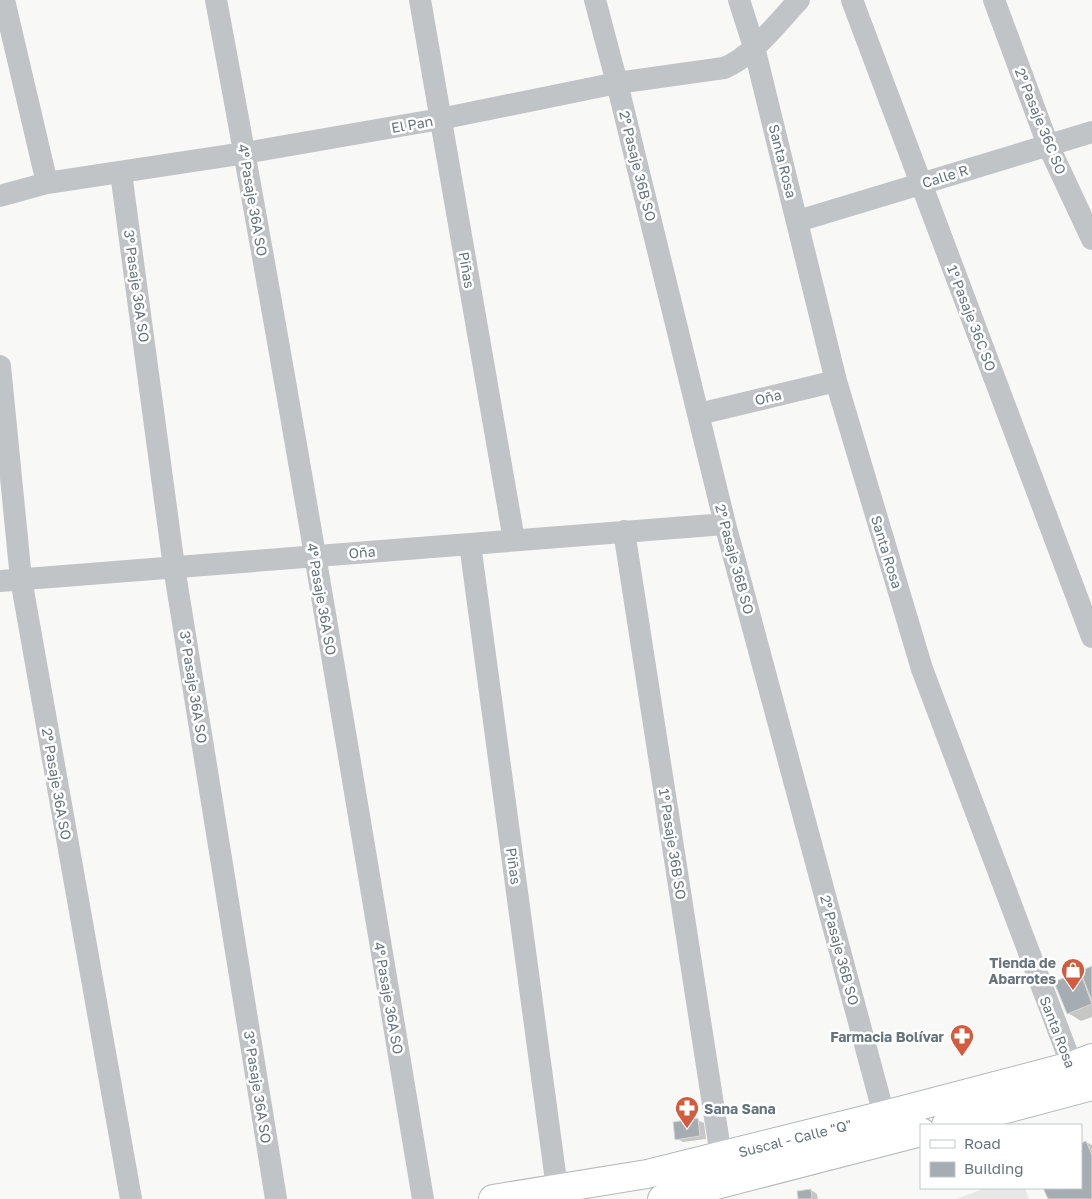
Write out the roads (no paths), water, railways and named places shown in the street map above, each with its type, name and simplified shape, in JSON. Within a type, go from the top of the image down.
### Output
[{"type":"main road","name":"Suscal - Calle \"Q\"","points":[[493,1199],[557,1188],[650,1187],[721,1156],[884,1115],[1081,1062]]},
{"type":"main road","points":[[950,1124],[1086,1088]]},
{"type":"main road","name":"Suscal - Calle \"Q\"","points":[[662,1199],[920,1132]]},
{"type":"street","points":[[4,0],[47,183]]},
{"type":"street","name":"4º Pasaje 36A SO","points":[[216,0],[245,154],[315,556],[423,1199]]},
{"type":"street","name":"Piñas","points":[[420,0],[514,540]]},
{"type":"street","name":"2º Pasaje 36B SO","points":[[596,0],[725,524],[884,1115]]},
{"type":"street","name":"Santa Rosa","points":[[739,0],[754,47],[836,381],[922,669],[1081,1062],[1086,1088]]},
{"type":"street","name":"El Pan","points":[[0,196],[47,183],[245,154],[440,120],[617,83],[724,68],[734,64],[754,47],[799,0]]},
{"type":"street","name":"1º Pasaje 36C SO","points":[[852,0],[1092,637]]},
{"type":"street","name":"2º Pasaje 36C SO","points":[[994,0],[1048,145],[1092,239]]},
{"type":"street","name":"Calle R","points":[[798,221],[1092,132]]},
{"type":"street","name":"3º Pasaje 36A SO","points":[[121,173],[174,567],[276,1199]]},
{"type":"street","name":"2º Pasaje 36A SO","points":[[0,366],[10,580],[131,1199]]},
{"type":"street","name":"Oña","points":[[699,414],[836,381]]},
{"type":"street","name":"Oña","points":[[10,580],[725,524]]},
{"type":"street","name":"1º Pasaje 36B SO","points":[[624,532],[721,1156]]},
{"type":"street","name":"Piñas","points":[[470,544],[557,1188]]},
{"type":"place","name":"Tienda de Abarrotes","points":[[1073,991]]},
{"type":"place","name":"Farmacia Bolívar","points":[[962,1057]]},
{"type":"place","name":"Sana Sana","points":[[687,1129]]}]
